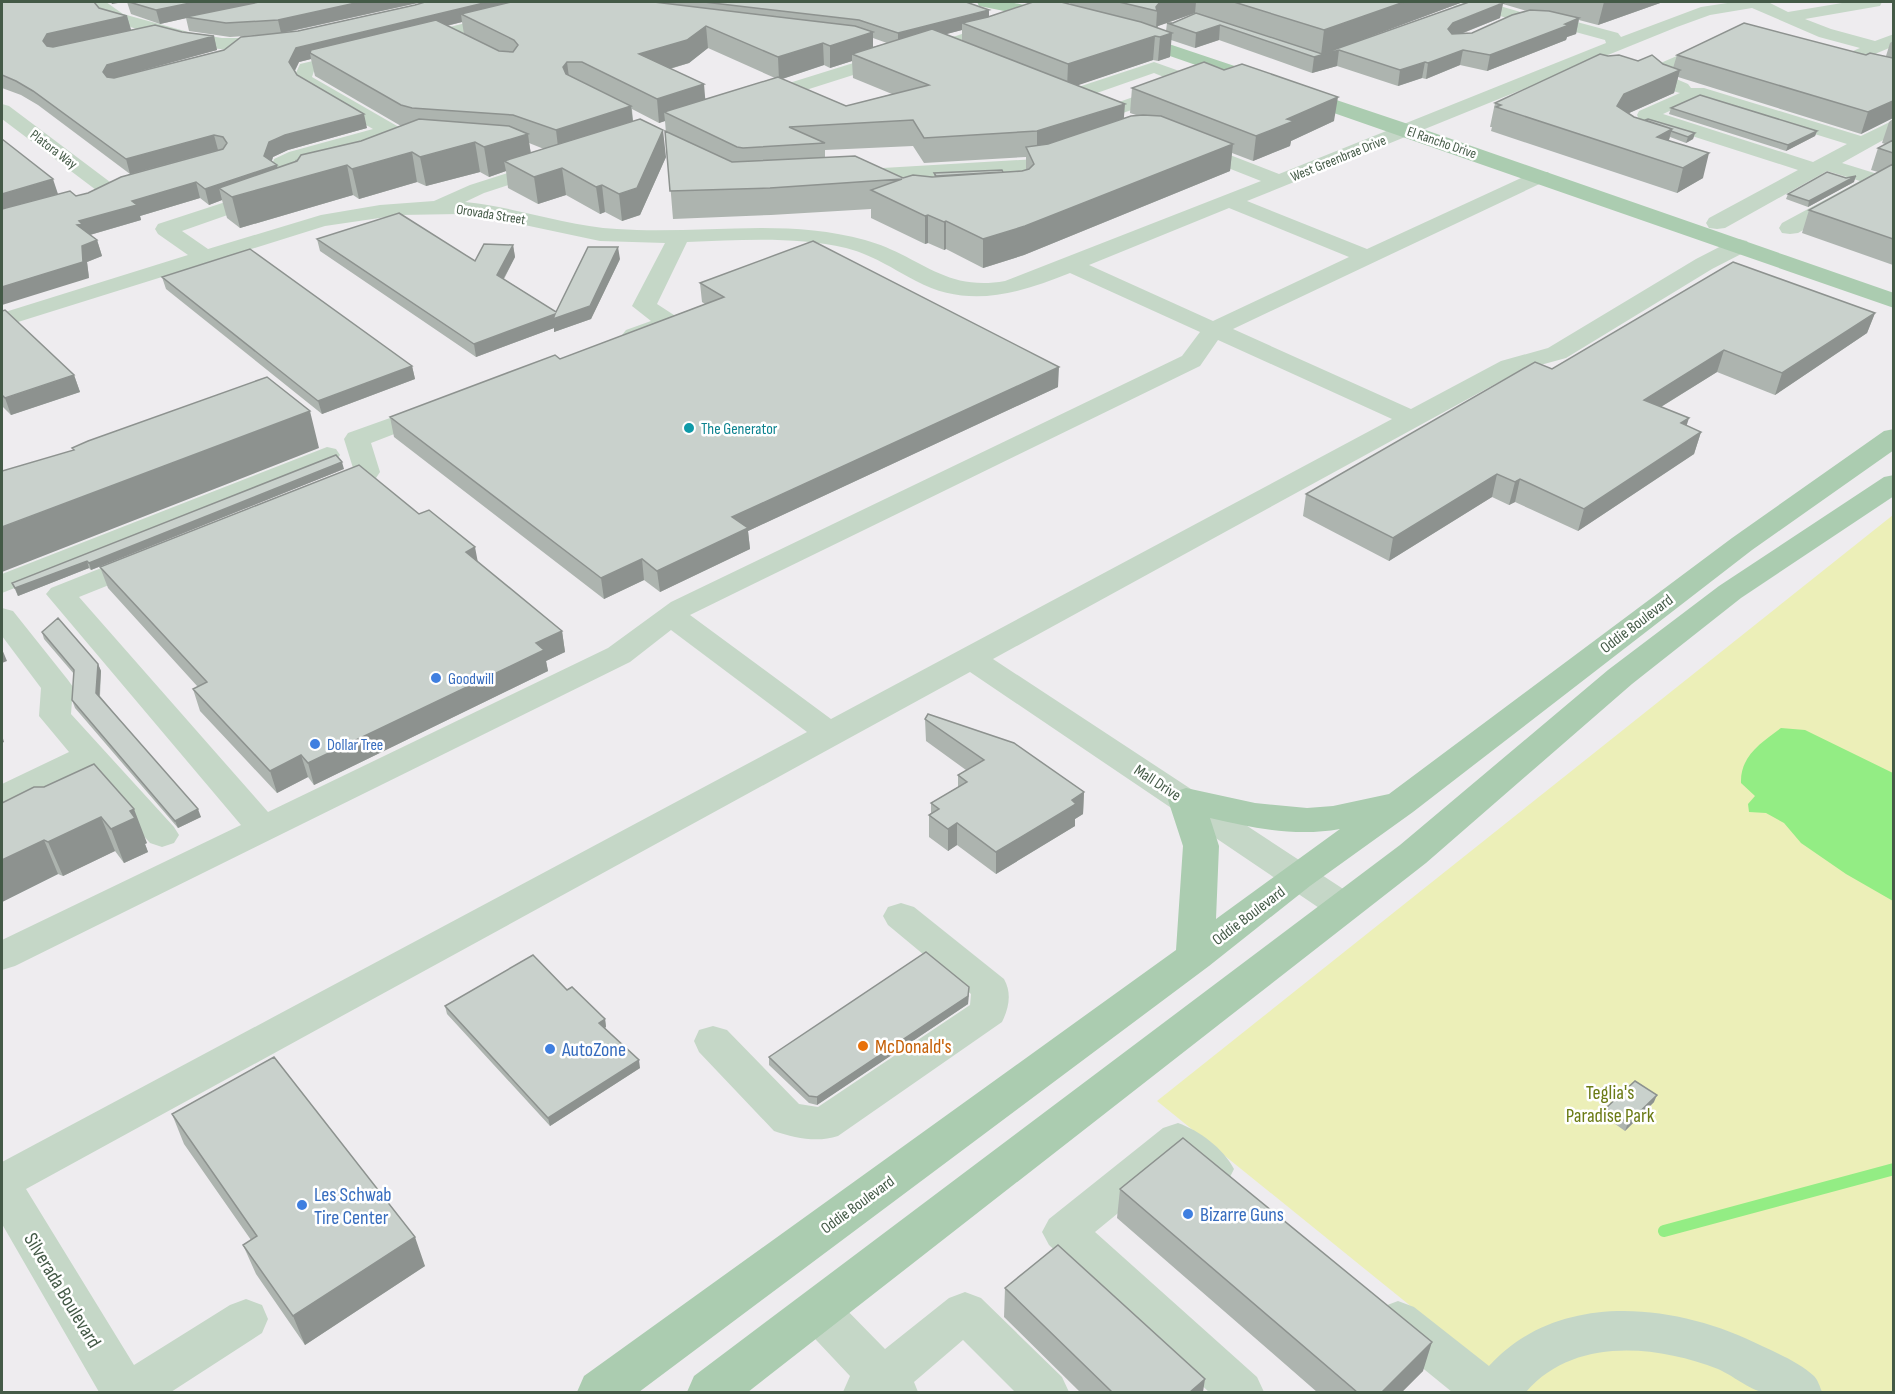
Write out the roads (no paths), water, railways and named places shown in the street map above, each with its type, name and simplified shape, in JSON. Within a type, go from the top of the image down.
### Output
[{"type":"main road","points":[[985,2],[1030,5],[1069,11]]},
{"type":"main road","points":[[1030,5],[1069,11]]},
{"type":"main road","name":"El Rancho Drive","points":[[1893,284],[1717,223],[1417,126],[1184,52],[1113,25],[1168,31],[1417,126],[1541,176],[1893,301]]},
{"type":"main road","name":"Oddie Boulevard","points":[[601,1392],[1400,804],[1742,544],[1893,437]]},
{"type":"main road","name":"Oddie Boulevard","points":[[711,1392],[1421,848],[1620,677],[1748,580],[1893,483]]},
{"type":"main road","points":[[1186,800],[1254,817],[1293,819],[1325,819],[1400,804]]},
{"type":"main road","points":[[1186,800],[1201,846],[1195,956]]},
{"type":"street","points":[[1757,2],[1825,33],[1876,47]]},
{"type":"street","name":"West Greenbrae Drive","points":[[983,291],[1024,283],[1683,19],[1757,2]]},
{"type":"street","points":[[1443,17],[1480,3],[1523,18],[1528,26],[1593,44],[1616,45]]},
{"type":"street","points":[[397,45],[571,4]]},
{"type":"street","points":[[737,105],[933,44],[960,41],[998,28],[1019,16],[1030,5]]},
{"type":"street","points":[[1786,17],[1845,6],[1881,17]]},
{"type":"street","points":[[102,7],[111,16],[131,12],[160,30],[202,42],[238,44],[290,40]]},
{"type":"street","points":[[1501,27],[1523,18]]},
{"type":"street","points":[[126,38],[194,23]]},
{"type":"street","points":[[442,34],[462,44]]},
{"type":"street","points":[[1727,39],[1662,69],[1657,76],[1667,83],[1696,92],[1840,155],[1885,182]]},
{"type":"street","points":[[1893,39],[1846,60],[1893,74]]},
{"type":"street","points":[[213,61],[228,55],[238,44]]},
{"type":"street","points":[[933,44],[964,56]]},
{"type":"street","points":[[874,46],[897,55]]},
{"type":"street","points":[[1818,48],[1852,58]]},
{"type":"street","points":[[374,51],[306,68],[303,77],[308,84],[398,135],[447,142]]},
{"type":"street","points":[[1067,97],[1154,68],[1193,82],[1106,113]]},
{"type":"street","points":[[1047,89],[1129,122]]},
{"type":"street","points":[[1626,124],[1696,92]]},
{"type":"street","points":[[1672,103],[1772,135]]},
{"type":"street","name":"Platora Way","points":[[2,110],[107,189]]},
{"type":"street","points":[[1646,115],[1728,142],[1840,155]]},
{"type":"street","points":[[1717,223],[1893,126]]},
{"type":"street","points":[[2,136],[28,129]]},
{"type":"street","points":[[336,170],[299,178],[280,170],[281,163],[296,156],[388,130]]},
{"type":"street","points":[[1172,139],[1280,181]]},
{"type":"street","points":[[397,152],[423,140]]},
{"type":"street","points":[[1701,151],[1728,142]]},
{"type":"street","points":[[825,177],[905,173],[1013,174],[1083,150]]},
{"type":"street","points":[[436,208],[477,189],[562,161],[532,152]]},
{"type":"street","points":[[905,173],[909,189],[921,192]]},
{"type":"street","points":[[2,956],[619,655],[681,608],[720,588],[1191,361],[1214,329],[1541,176]]},
{"type":"street","points":[[205,257],[166,228],[296,185],[299,178]]},
{"type":"street","points":[[1790,228],[1885,182]]},
{"type":"street","points":[[86,195],[127,184]]},
{"type":"street","points":[[1228,201],[1366,257]]},
{"type":"street","name":"Orovada Street","points":[[2,320],[343,217],[387,210],[436,208],[505,214],[583,232],[615,236],[781,234],[839,241],[889,255],[938,284],[983,291]]},
{"type":"street","points":[[613,343],[669,322],[644,306],[679,236]]},
{"type":"street","points":[[2,1182],[1510,366],[1557,353],[1704,264],[1739,246]]},
{"type":"street","points":[[1070,265],[1413,419]]},
{"type":"street","points":[[301,499],[367,472],[357,439],[458,402]]},
{"type":"street","points":[[2,584],[327,454]]},
{"type":"street","points":[[170,551],[61,594],[263,829]]},
{"type":"street","points":[[671,615],[831,734]]},
{"type":"street","points":[[2,617],[57,687],[55,716],[162,834]]},
{"type":"street","name":"Mall Drive","points":[[970,658],[1344,907]]},
{"type":"street","points":[[2,797],[78,762],[87,752]]},
{"type":"street","points":[[712,1041],[788,1119],[824,1124],[988,1012],[991,988],[901,916]]},
{"type":"street","points":[[1241,1192],[1178,1140],[1064,1232],[1241,1392]]},
{"type":"street","name":"Silverada Boulevard","points":[[2,1187],[124,1392]]},
{"type":"street","points":[[1368,1296],[1494,1392],[1525,1362],[1558,1343],[1594,1332],[1639,1330],[1690,1338],[1743,1358],[1799,1392]]},
{"type":"street","points":[[818,1311],[881,1388],[965,1312],[1046,1392]]},
{"type":"street","points":[[132,1392],[246,1319]]},
{"type":"waterway","points":[[1664,1231],[1894,1169]]},
{"type":"place","name":"The Generator","points":[[689,428]]},
{"type":"place","name":"Goodwill","points":[[436,678]]},
{"type":"place","name":"Dollar Tree","points":[[315,744]]},
{"type":"place","name":"McDonald's","points":[[863,1046]]},
{"type":"place","name":"AutoZone","points":[[550,1049]]},
{"type":"place","name":"Les Schwab Tire Center","points":[[302,1205]]},
{"type":"place","name":"Bizarre Guns","points":[[1188,1214]]},
{"type":"park label","name":"Teglia's Paradise Park","points":[[1610,1104]]}]
